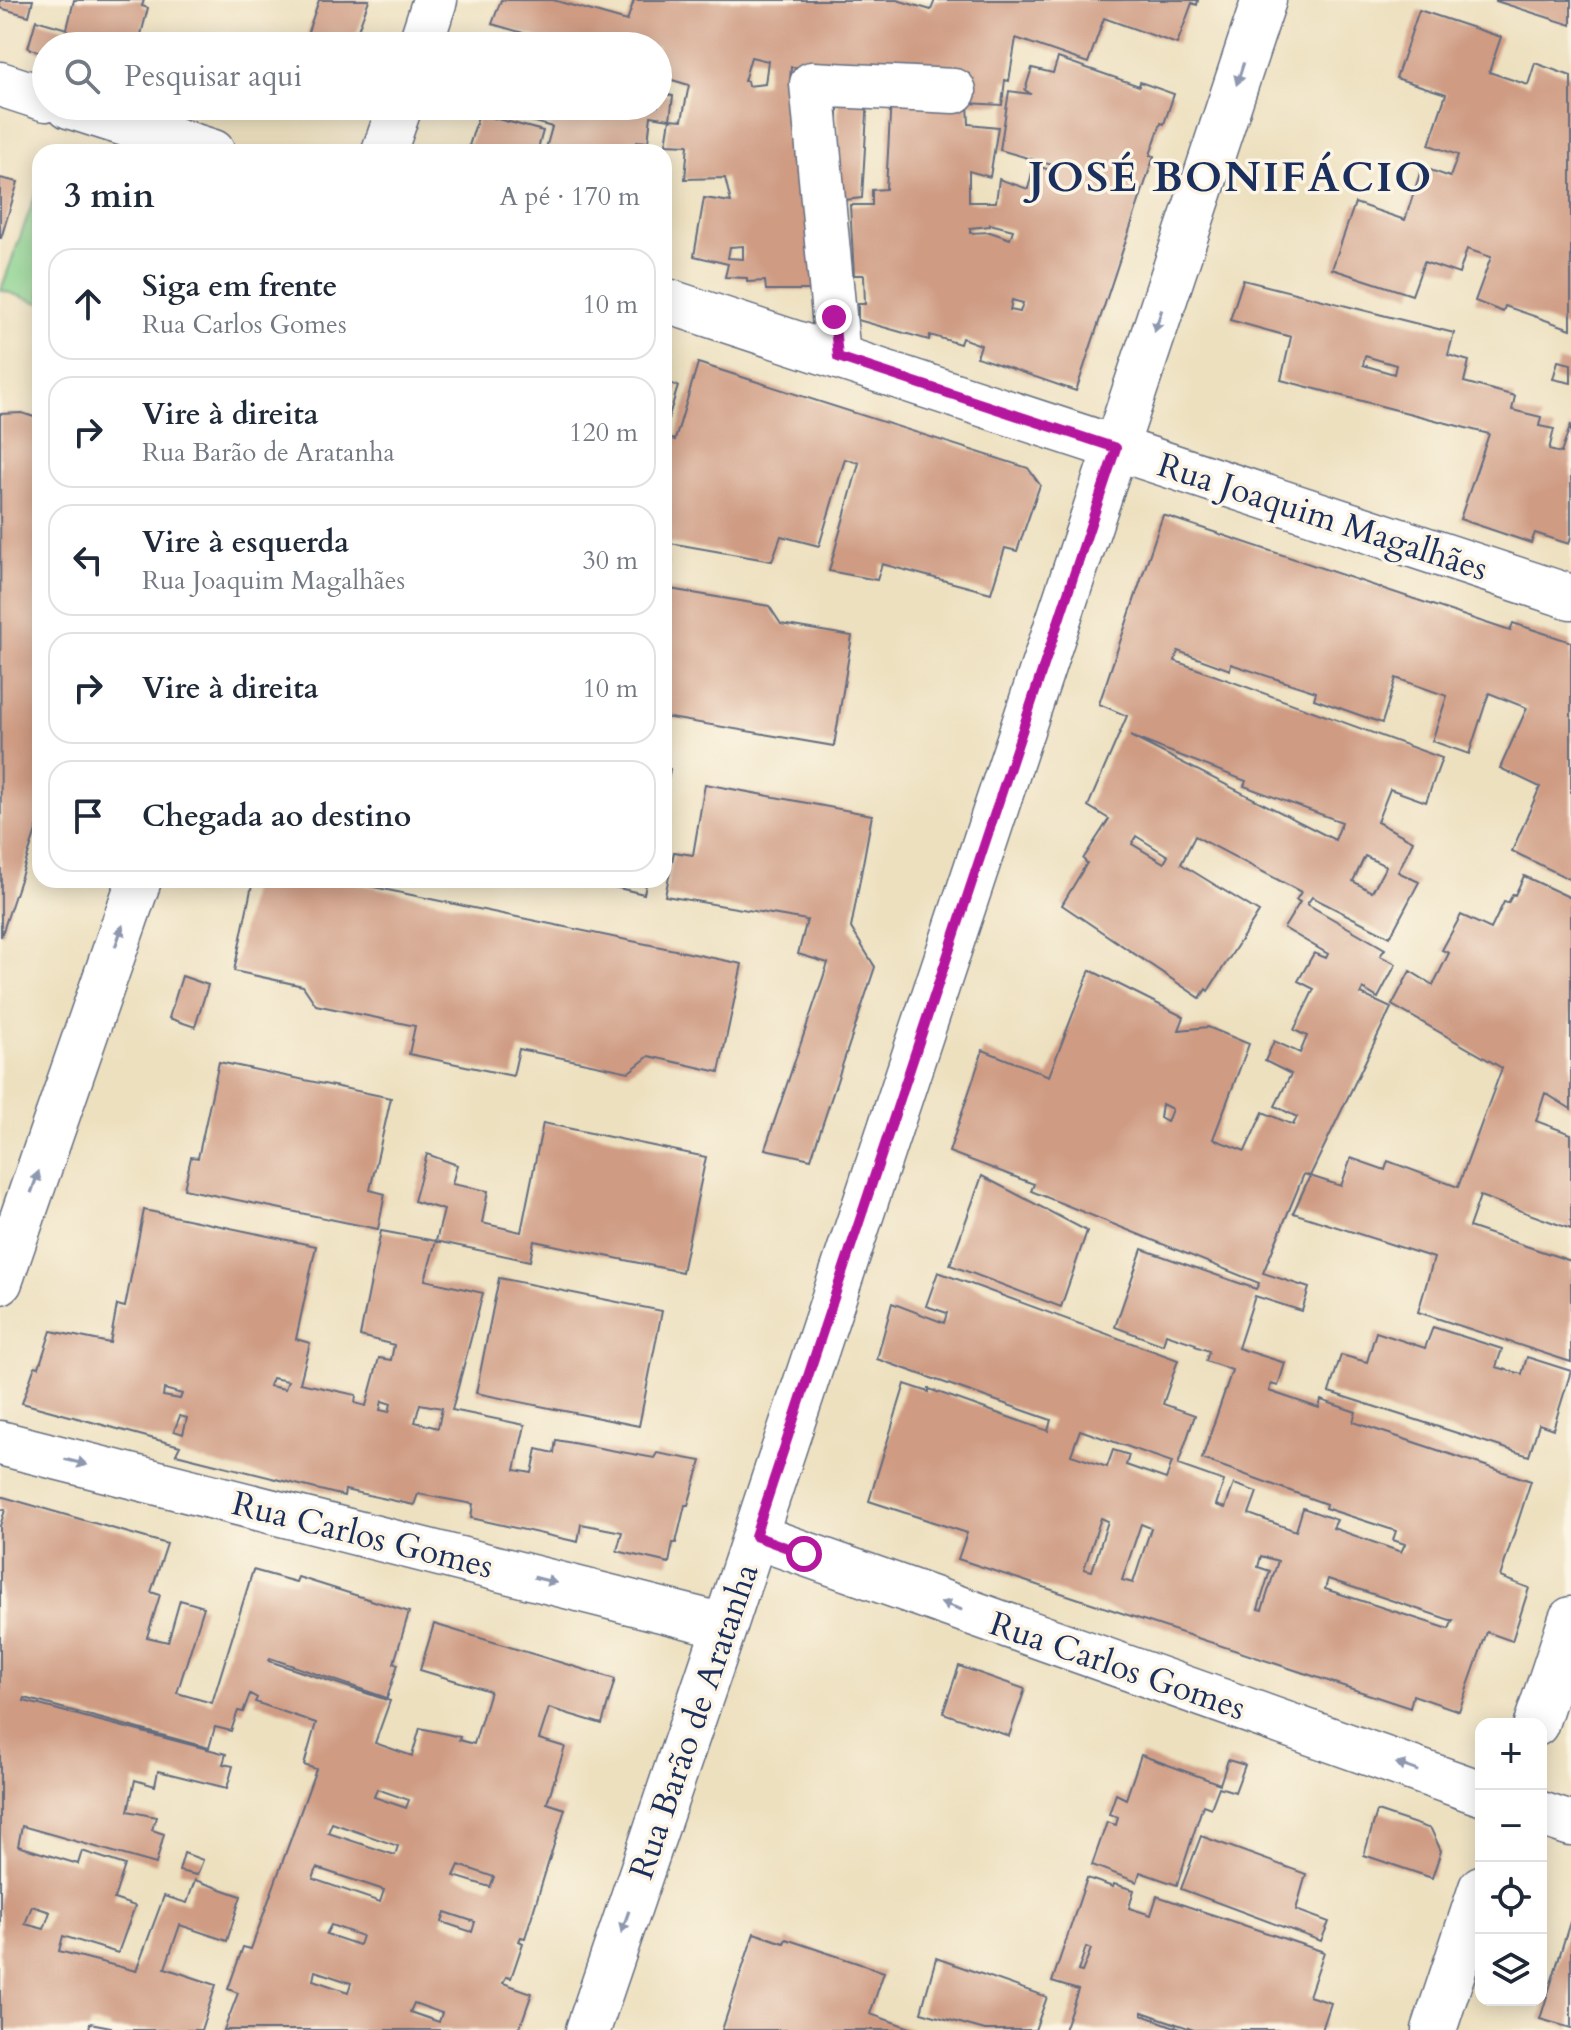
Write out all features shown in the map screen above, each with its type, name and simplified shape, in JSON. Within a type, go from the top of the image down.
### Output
[{"type":"street","points":[[425,32],[435,0]]},
{"type":"street","name":"Rua Barão de Aratanha","points":[[588,2030],[1264,0]]},
{"type":"street","points":[[0,84],[32,94]]},
{"type":"street","points":[[838,357],[812,84],[954,91]]},
{"type":"street","points":[[113,120],[188,144]]},
{"type":"street","points":[[387,144],[395,120]]},
{"type":"street","name":"Rua Joaquim Magalhães","points":[[672,303],[1571,597]]},
{"type":"street","points":[[0,1282],[136,888]]},
{"type":"street","name":"Rua Carlos Gomes","points":[[0,1443],[725,1626]]},
{"type":"street","name":"Rua Carlos Gomes","points":[[755,1536],[1475,1791]]},
{"type":"street","points":[[1538,1718],[1571,1619]]},
{"type":"street","points":[[1547,1816],[1571,1824]]},
{"type":"street","points":[[1434,2030],[1475,1906]]},
{"type":"green space","points":[[32,204],[32,300],[1,290]]},
{"type":"building","points":[[0,0],[33,0],[29,16],[0,8]]},
{"type":"building","points":[[74,0],[144,0],[142,6],[148,8],[142,32],[33,32],[36,20],[67,29]]},
{"type":"building","points":[[319,0],[369,0],[357,32],[308,32]]},
{"type":"building","points":[[501,0],[553,0],[627,21],[634,0],[897,0],[931,10],[935,0],[1198,0],[1197,5],[1192,3],[1177,44],[1104,18],[1088,63],[1016,38],[1002,105],[968,103],[969,74],[791,67],[794,112],[824,290],[766,290],[765,281],[747,282],[747,278],[725,277],[728,264],[694,256],[704,198],[731,202],[725,178],[685,179],[688,145],[666,144],[670,120],[682,120],[689,85],[672,80],[672,32],[520,32],[492,24]],"holes":[[[751,57],[768,61],[765,84],[748,86],[744,81]],[[743,246],[743,259],[728,258],[730,247]]]},
{"type":"building","points":[[1571,0],[1571,25],[1496,1]]},
{"type":"building","points":[[1419,10],[1501,37],[1489,72],[1528,85],[1535,63],[1571,76],[1571,329],[1505,306],[1503,312],[1475,301],[1491,257],[1467,249],[1459,274],[1424,262],[1412,295],[1332,269],[1355,203],[1405,220],[1422,167],[1450,177],[1458,155],[1429,145],[1446,94],[1396,78]]},
{"type":"building","points":[[1058,58],[1139,86],[1140,82],[1174,94],[1150,155],[1154,156],[1076,391],[977,357],[981,345],[962,338],[960,344],[930,335],[929,340],[858,320],[858,304],[865,304],[864,275],[854,275],[850,205],[872,205],[872,190],[886,189],[891,97],[968,103],[969,124],[998,127],[990,177],[969,171],[969,202],[996,202],[999,179],[1028,189],[1034,165],[1050,170],[1052,165],[1000,150],[1009,91],[1031,94],[1025,90],[1032,68],[1053,73]],"holes":[[[990,224],[1013,230],[1010,239],[990,232],[970,233],[970,228]],[[1012,300],[1023,303],[1020,312],[1010,310]]]},
{"type":"building","points":[[838,94],[868,96],[862,198],[834,201],[838,164]]},
{"type":"building","points":[[477,120],[502,120],[543,131],[539,144],[470,144]]},
{"type":"building","points":[[527,120],[651,120],[648,142],[637,141],[637,144],[547,144],[552,127]]},
{"type":"building","points":[[0,178],[18,182],[1,238],[0,238]]},
{"type":"building","points":[[1243,280],[1454,333],[1448,355],[1469,361],[1464,382],[1515,396],[1512,410],[1541,417],[1539,426],[1554,429],[1549,450],[1561,453],[1571,424],[1569,544],[1535,533],[1531,543],[1460,519],[1489,434],[1281,380],[1291,337],[1230,320]],"holes":[[[1365,356],[1396,365],[1394,374],[1363,365]]]},
{"type":"building","points":[[1558,361],[1571,364],[1571,383],[1553,379]]},
{"type":"building","points":[[698,363],[1028,468],[1040,485],[1017,551],[1005,548],[991,593],[882,564],[877,580],[829,571],[859,463],[845,459],[819,546],[781,536],[772,561],[672,543],[672,439],[675,440]]},
{"type":"building","points":[[672,384],[678,386],[672,406]]},
{"type":"building","points":[[22,413],[32,416],[32,843],[1,937],[0,414]]},
{"type":"building","points":[[1163,515],[1510,631],[1513,623],[1571,642],[1571,880],[1512,851],[1540,787],[1500,768],[1527,708],[1489,693],[1469,754],[1432,741],[1447,696],[1396,678],[1382,723],[1314,699],[1316,692],[1231,664],[1230,670],[1178,651],[1175,661],[1442,758],[1426,802],[1390,789],[1377,822],[1413,841],[1398,872],[1419,882],[1390,937],[1312,897],[1307,904],[1385,949],[1380,956],[1396,964],[1378,998],[1363,989],[1361,994],[1391,1008],[1310,1176],[1304,1174],[1263,1273],[1309,1288],[1302,1311],[1255,1296],[1238,1348],[1285,1363],[1278,1386],[1271,1384],[1269,1391],[1319,1408],[1321,1400],[1356,1412],[1353,1422],[1531,1481],[1500,1577],[1529,1588],[1512,1641],[1487,1632],[1459,1711],[1413,1695],[1410,1708],[958,1559],[967,1533],[869,1501],[905,1384],[929,1392],[929,1389],[1048,1431],[1051,1420],[877,1359],[892,1303],[944,1323],[947,1313],[926,1306],[938,1272],[1178,1360],[1163,1404],[1195,1415],[1178,1465],[1224,1481],[1216,1505],[1225,1508],[1234,1484],[1257,1492],[1249,1514],[1296,1531],[1303,1508],[1337,1520],[1333,1528],[1401,1552],[1405,1544],[1393,1540],[1396,1531],[1325,1508],[1326,1504],[1202,1459],[1232,1370],[1206,1361],[1209,1351],[1196,1344],[1166,1334],[1163,1345],[1115,1327],[1142,1249],[1256,1289],[1259,1283],[1031,1191],[1034,1184],[949,1152],[983,1050],[1049,1076],[1090,970],[1184,1017],[1179,1030],[1208,1027],[1249,1044],[1213,1139],[1245,1151],[1263,1112],[1293,1125],[1297,1117],[1275,1106],[1291,1074],[1265,1061],[1274,1041],[1300,1053],[1307,1036],[1294,1030],[1314,989],[1298,981],[1314,953],[1326,958],[1328,954],[1284,928],[1300,902],[1296,900],[1301,892],[1195,836],[1181,864],[1259,912],[1208,991],[1206,989],[1200,998],[1062,905],[1087,863],[1083,859],[1109,819],[1088,806],[1127,716],[1099,704]],"holes":[[[1130,736],[1246,781],[1244,786],[1342,822],[1335,840]],[[1136,836],[1168,856],[1164,863],[1132,844]],[[1365,856],[1386,866],[1372,892],[1353,881]],[[1162,1104],[1172,1109],[1167,1122],[1160,1118]],[[1080,1430],[1172,1462],[1166,1479],[1126,1465],[1129,1455],[1113,1450],[1107,1467],[1071,1455]],[[1101,1518],[1108,1521],[1092,1571],[1084,1569]],[[1141,1524],[1151,1528],[1133,1583],[1122,1580]],[[1261,1556],[1278,1561],[1262,1610],[1258,1609],[1270,1571],[1258,1567]],[[1328,1579],[1453,1620],[1449,1629],[1325,1589]]]},
{"type":"building","points":[[672,589],[769,606],[781,624],[852,636],[834,746],[672,718]]},
{"type":"building","points":[[705,784],[872,815],[851,928],[875,967],[811,1159],[765,1149],[828,963],[798,954],[807,920],[665,896],[667,888],[672,888],[674,852],[693,855]]},
{"type":"building","points":[[1524,876],[1571,898],[1571,1109],[1545,1093],[1536,1121],[1571,1134],[1571,1229],[1480,1196],[1469,1227],[1571,1261],[1571,1362],[1418,1312],[1434,1258],[1293,1213],[1310,1176],[1341,1186],[1351,1158],[1385,1170],[1388,1161],[1458,1187],[1502,1068],[1392,1005],[1410,971],[1433,985],[1449,953],[1442,950],[1461,915],[1491,929],[1504,902],[1508,903],[1515,895]]},
{"type":"building","points":[[251,888],[378,888],[742,964],[719,1072],[649,1056],[629,1072],[519,1049],[513,1076],[409,1054],[415,1026],[316,1005],[303,986],[234,971]]},
{"type":"building","points":[[618,888],[645,888],[644,894]]},
{"type":"building","points":[[182,976],[208,985],[195,1027],[169,1018]]},
{"type":"building","points":[[219,1062],[391,1098],[370,1190],[385,1194],[378,1229],[184,1189],[191,1157],[198,1158]]},
{"type":"building","points":[[543,1123],[706,1157],[682,1272],[534,1241],[530,1261],[436,1241],[444,1210],[414,1201],[427,1154],[457,1165],[452,1184],[488,1191],[482,1223],[521,1232]]},
{"type":"building","points":[[982,1176],[1087,1231],[1061,1307],[950,1265]]},
{"type":"building","points":[[144,1210],[316,1246],[296,1339],[310,1343],[300,1383],[356,1395],[355,1403],[366,1406],[379,1358],[391,1360],[394,1345],[360,1336],[381,1231],[436,1241],[425,1280],[483,1293],[452,1410],[525,1425],[515,1470],[532,1473],[537,1449],[554,1453],[556,1440],[654,1458],[657,1453],[701,1461],[669,1563],[617,1551],[622,1532],[581,1524],[578,1542],[471,1518],[473,1504],[418,1494],[414,1505],[345,1490],[344,1496],[176,1454],[180,1446],[22,1403],[51,1331],[110,1343],[117,1305],[125,1307]],"holes":[[[272,1378],[288,1381],[285,1389],[269,1386]],[[164,1389],[182,1394],[180,1399],[163,1396]],[[382,1401],[391,1404],[389,1412],[380,1410]],[[420,1404],[442,1408],[438,1428],[415,1422]],[[180,1416],[187,1418],[183,1434],[174,1431]]]},
{"type":"building","points":[[499,1278],[662,1311],[639,1426],[476,1393]]},
{"type":"building","points":[[1433,1327],[1502,1349],[1496,1367],[1522,1374],[1527,1357],[1571,1371],[1553,1429],[1539,1424],[1529,1456],[1329,1392],[1341,1355],[1367,1362],[1376,1332],[1425,1348]]},
{"type":"building","points":[[0,1496],[167,1544],[151,1592],[160,1595],[147,1637],[168,1642],[180,1600],[204,1607],[177,1693],[212,1703],[253,1570],[296,1582],[298,1577],[409,1612],[387,1698],[270,1658],[269,1661],[390,1701],[375,1743],[412,1756],[420,1728],[460,1737],[459,1740],[474,1744],[490,1691],[420,1670],[434,1624],[615,1679],[602,1724],[549,1708],[539,1739],[565,1747],[547,1803],[565,1809],[525,1938],[521,1937],[519,1941],[523,1943],[511,1978],[506,1977],[503,1983],[532,1993],[519,2030],[224,2030],[238,1993],[228,1989],[243,1947],[251,1949],[316,1769],[304,1765],[316,1723],[255,1702],[257,1698],[250,1694],[243,1712],[238,1711],[231,1731],[215,1727],[209,1748],[25,1698],[24,1701],[226,1754],[223,1764],[233,1766],[227,1788],[158,1771],[155,1786],[135,1780],[128,1811],[156,1817],[152,1830],[164,1834],[156,1864],[22,1826],[18,1846],[78,1864],[82,1851],[125,1865],[114,1899],[135,1906],[118,1953],[63,1936],[59,1951],[136,1971],[164,1896],[187,1903],[195,1880],[241,1896],[227,1941],[180,1925],[165,1968],[216,1985],[201,2030],[110,2030],[111,2027],[90,2023],[89,2030],[0,2030],[0,1526],[5,1510],[0,1509]],"holes":[[[377,1789],[409,1800],[406,1808],[374,1797]],[[332,1823],[398,1846],[395,1855],[328,1833]],[[459,1865],[494,1877],[490,1887],[454,1876]],[[317,1868],[384,1890],[380,1902],[313,1879]],[[32,1906],[50,1912],[44,1929],[25,1924]],[[445,1912],[475,1922],[472,1932],[442,1922]],[[331,1925],[362,1936],[359,1945],[326,1934]],[[315,1971],[351,1983],[348,1992],[313,1980]],[[414,2003],[442,2013],[439,2022],[410,2012]]]},
{"type":"building","points":[[959,1666],[1025,1689],[1009,1736],[943,1713]]},
{"type":"building","points":[[1141,1755],[1220,1784],[1228,1760],[1245,1765],[1235,1792],[1219,1787],[1211,1808],[1203,1805],[1177,1885],[1140,1872],[1137,1882],[1092,1865],[1107,1822],[1116,1825],[1118,1817],[1109,1814],[1116,1794],[1126,1799]]},
{"type":"building","points":[[1377,1811],[1431,1829],[1441,1851],[1432,1878],[1364,1855]]},
{"type":"building","points":[[1201,1836],[1306,1874],[1296,1910],[1329,1922],[1321,1941],[1181,1889]]},
{"type":"building","points":[[184,1853],[203,1860],[197,1875],[179,1871]]},
{"type":"building","points":[[1087,1878],[1134,1890],[1129,1908],[1151,1915],[1157,1896],[1324,1952],[1309,1996],[1331,2003],[1322,2030],[1194,2030],[1142,2012],[1142,2015],[1183,2030],[1064,2030],[1078,1990],[1052,1982]],"holes":[[[1086,1947],[1091,1949],[1082,1972],[1078,1971]]]},
{"type":"building","points":[[1571,1922],[1571,2028],[1540,2019],[1544,2006],[1547,2006],[1547,1996]]},
{"type":"building","points":[[754,1933],[784,1943],[786,1939],[884,1972],[870,2014],[916,2030],[722,2030]]},
{"type":"building","points":[[936,1958],[1047,1997],[1035,2030],[985,2030],[921,2012]]},
{"type":"district","name":"JOSÉ BONIFÁCIO","points":[[1231,176]]},
{"type":"route","points":[[804,1554],[755,1536],[1116,448],[838,357],[834,317]]}]
